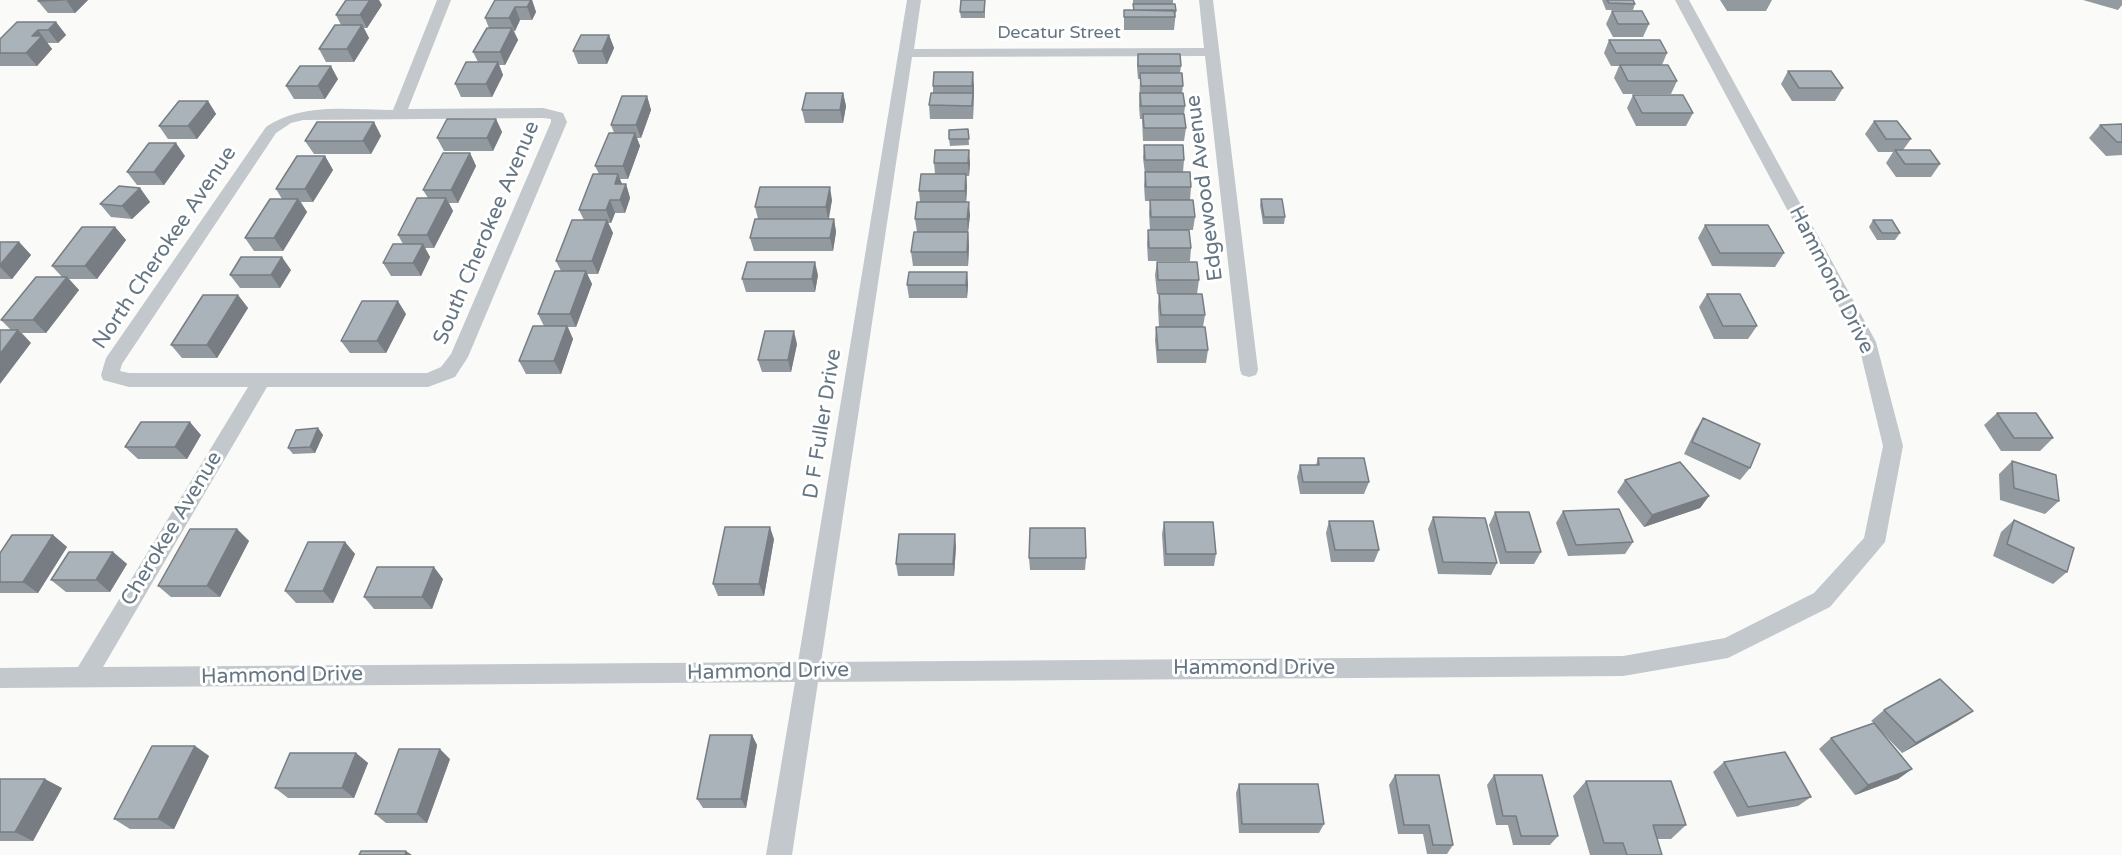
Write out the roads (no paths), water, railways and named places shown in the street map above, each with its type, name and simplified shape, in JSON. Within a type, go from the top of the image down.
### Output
[{"type":"street","points":[[399,114],[444,0]]},
{"type":"street","name":"D F Fuller Drive","points":[[779,855],[914,0]]},
{"type":"street","name":"Edgewood Avenue","points":[[1206,0],[1249,370]]},
{"type":"street","name":"Hammond Drive","points":[[0,678],[1623,666],[1728,648],[1822,600],[1874,542],[1893,446],[1867,342],[1682,0]]},
{"type":"street","name":"Decatur Street","points":[[906,53],[1212,52]]},
{"type":"street","name":"South Cherokee Avenue","points":[[261,381],[428,380],[448,372],[459,357],[559,122],[558,116],[543,113],[399,114]]},
{"type":"street","name":"North Cherokee Avenue","points":[[261,381],[129,380],[110,375],[112,363],[272,130],[286,120],[302,115],[399,114]]},
{"type":"street","name":"Cherokee Avenue","points":[[84,678],[261,381]]}]
